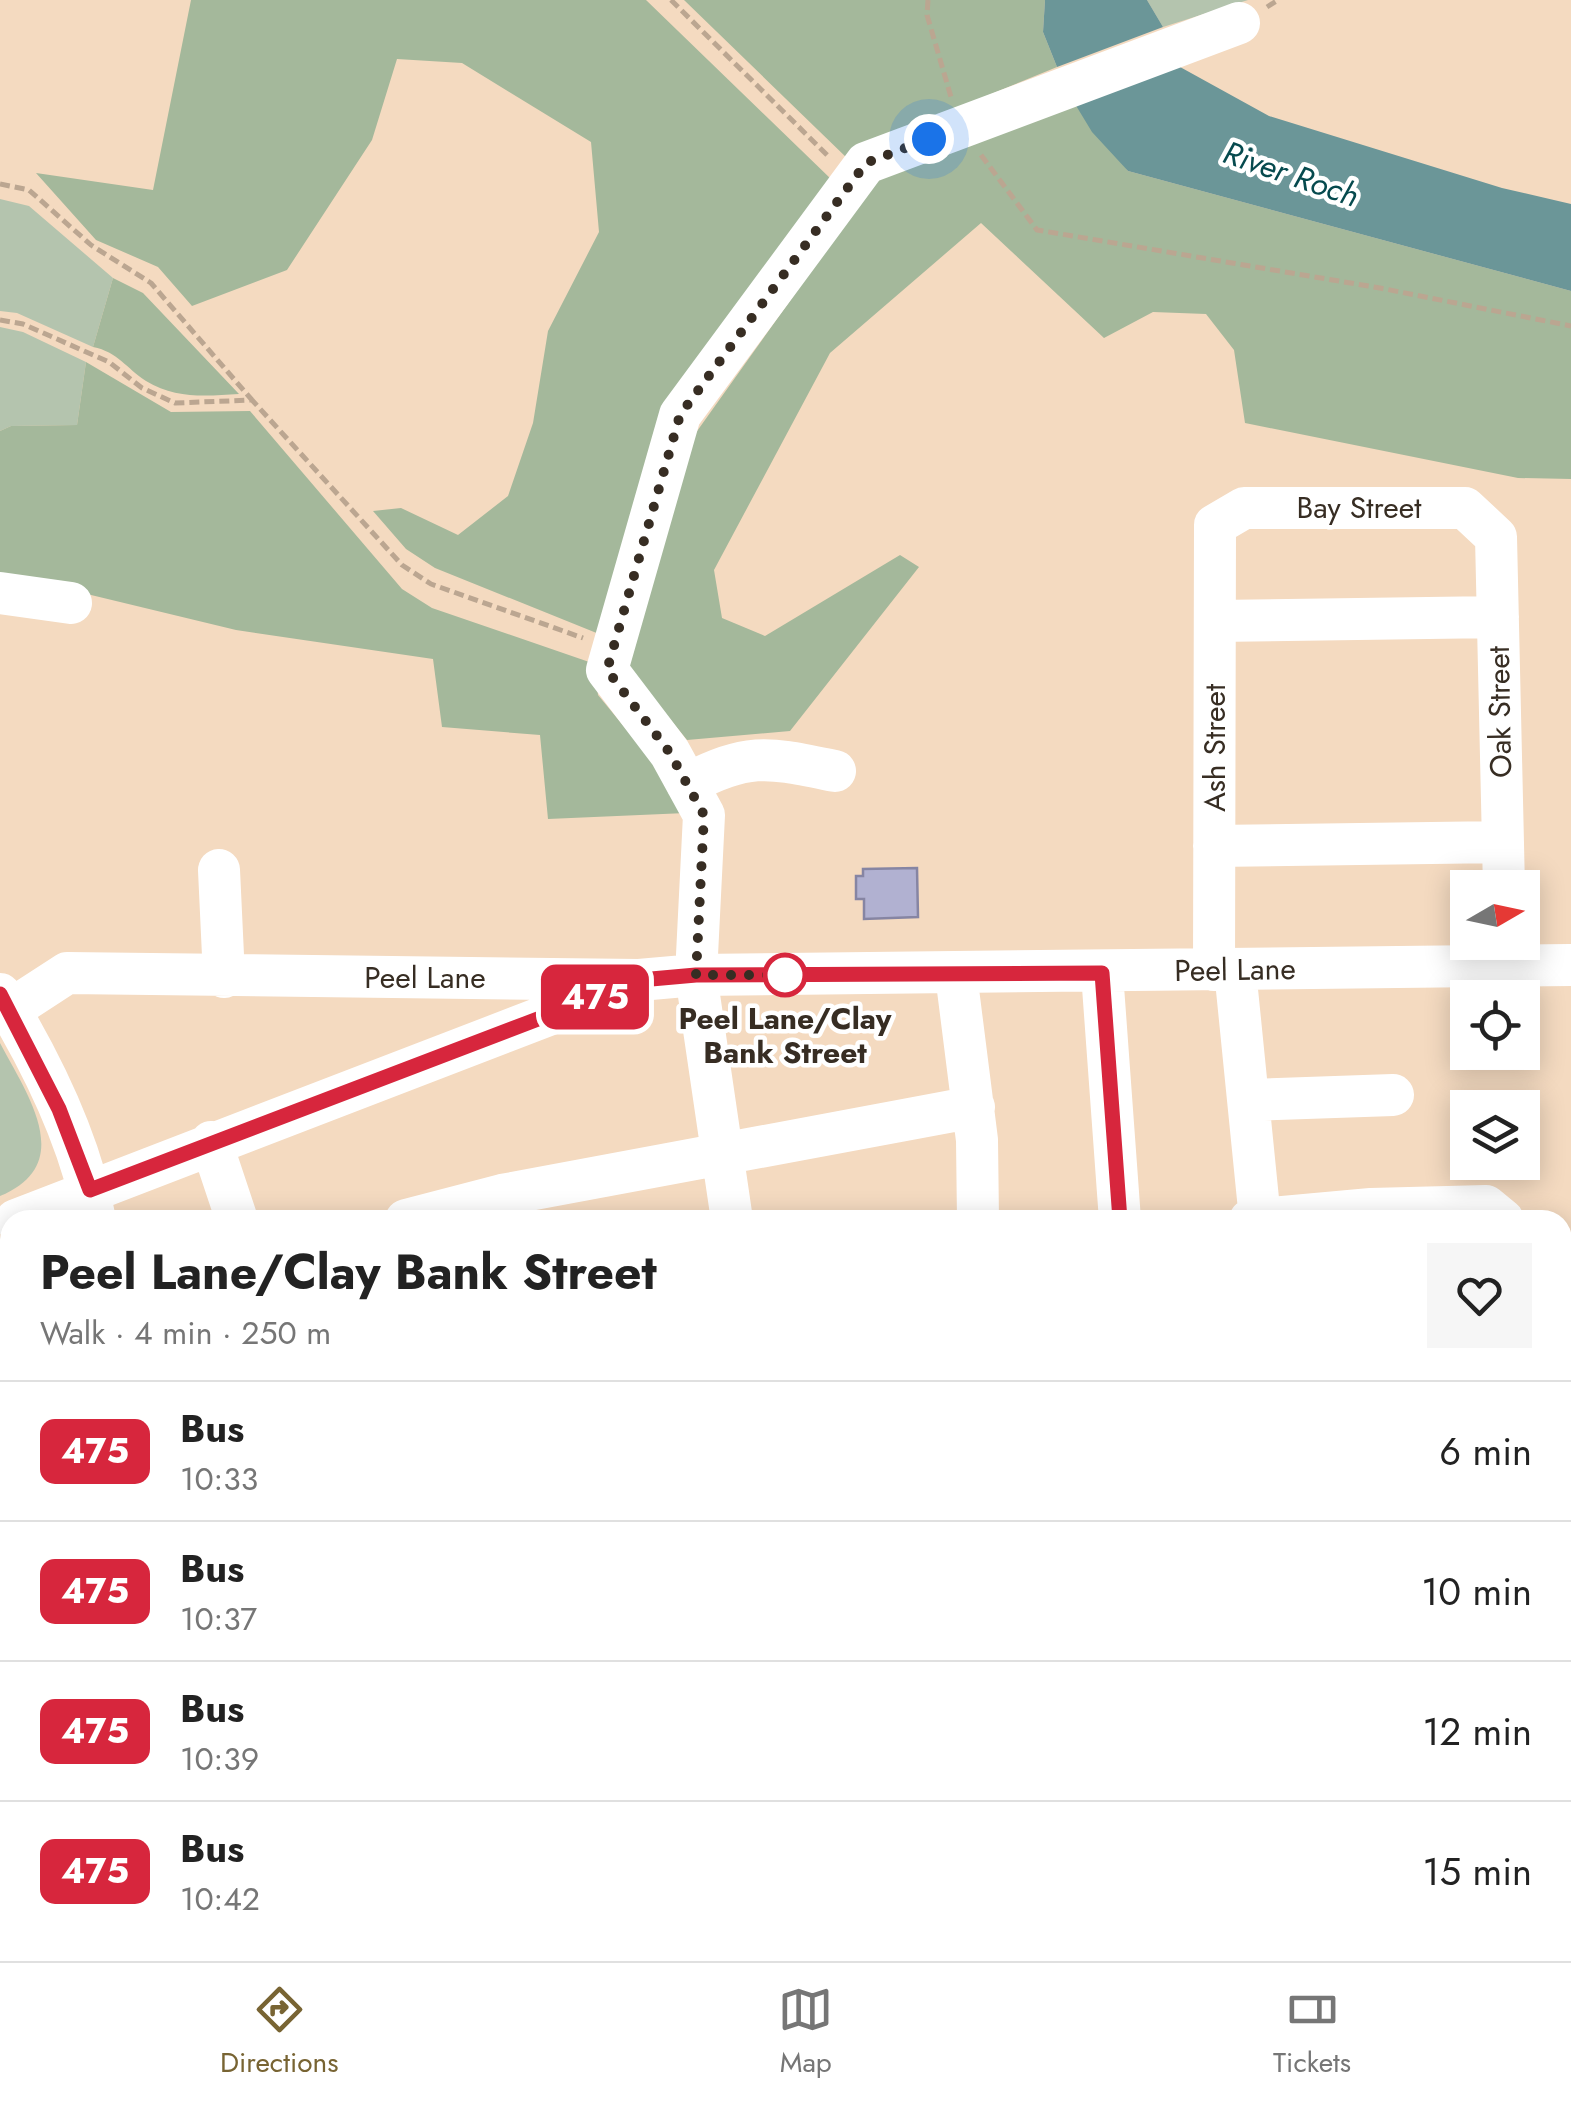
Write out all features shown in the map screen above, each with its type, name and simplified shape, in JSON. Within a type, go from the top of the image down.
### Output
[{"type":"street","points":[[730,1210],[696,975],[704,815],[670,753],[607,670],[680,415],[866,163],[1064,86],[1239,24]]},
{"type":"street","name":"Bay Street","points":[[1215,525],[1244,508],[1465,508],[1496,537]]},
{"type":"street","name":"Ash Street","points":[[1215,525],[1214,846],[1225,970],[1248,1100],[1259,1210]]},
{"type":"street","name":"Oak Street","points":[[1496,537],[1504,870]]},
{"type":"street","points":[[0,594],[71,603]]},
{"type":"street","points":[[1215,621],[1498,617]]},
{"type":"street","points":[[687,784],[728,764],[765,757],[835,772]]},
{"type":"street","points":[[1214,846],[1503,842]]},
{"type":"street","points":[[220,870],[224,977]]},
{"type":"street","name":"Peel Lane","points":[[5,1002],[67,973],[640,980],[696,975],[1225,970],[1450,956]]},
{"type":"street","name":"Peel Lane","points":[[1540,959],[1571,965]]},
{"type":"street","points":[[1102,973],[1119,1210]]},
{"type":"street","points":[[956,974],[974,1107],[978,1210]]},
{"type":"street","points":[[67,1210],[92,1205],[210,1142],[640,980]]},
{"type":"street","points":[[5,1002],[59,1109],[92,1205]]},
{"type":"street","points":[[1248,1100],[1393,1095]]},
{"type":"street","points":[[446,1210],[502,1196],[974,1107]]},
{"type":"street","points":[[210,1142],[234,1210]]},
{"type":"street","points":[[1435,1210],[1486,1206],[1491,1210]]},
{"type":"path","points":[[670,0],[854,181]]},
{"type":"path","points":[[928,0],[927,15],[960,127],[1037,230],[1380,288],[1571,326]]},
{"type":"path","points":[[0,184],[29,190],[91,245],[150,283],[402,565],[432,584],[614,649]]},
{"type":"path","points":[[0,320],[23,324],[109,362],[142,388],[175,403],[252,400]]},
{"type":"green space","points":[[191,0],[646,0],[832,180],[661,411],[604,636],[435,568],[406,549],[373,511],[401,508],[458,535],[508,496],[533,423],[548,331],[599,232],[591,142],[462,63],[397,59],[372,140],[287,270],[192,306],[158,267],[96,240],[36,173],[153,190]]},
{"type":"green space","points":[[684,0],[1045,0],[1043,32],[1057,67],[865,146],[849,160]]},
{"type":"green space","points":[[1147,0],[1248,0],[1163,27]]},
{"type":"green space","points":[[1072,98],[1128,171],[1571,291],[1571,479],[1518,478],[1245,423],[1234,350],[1206,314],[1153,312],[1104,338],[981,223],[830,353],[714,570],[722,618],[765,636],[900,555],[919,567],[790,731],[687,740],[627,666],[695,434],[881,173]]},
{"type":"green space","points":[[0,199],[29,206],[113,278],[93,347],[17,313],[0,311]]},
{"type":"green space","points":[[113,278],[143,293],[239,394],[203,396],[168,391],[93,347]]},
{"type":"green space","points":[[0,327],[23,332],[86,362],[77,425],[11,426],[0,431]]},
{"type":"green space","points":[[86,362],[171,412],[250,411],[402,589],[432,608],[595,664],[598,695],[664,775],[686,813],[548,819],[540,735],[442,727],[433,659],[236,630],[0,573],[0,431],[11,426],[77,425]]},
{"type":"green space","points":[[0,1043],[33,1106],[41,1148],[36,1166],[23,1182],[0,1196]]},
{"type":"water","points":[[1045,0],[1147,0],[1163,27],[1057,67],[1043,32]]},
{"type":"water","name":"River Roch","points":[[1171,62],[1269,116],[1502,188],[1571,204],[1571,291],[1128,171],[1092,132],[1072,99]]},
{"type":"building","points":[[917,868],[918,917],[864,919],[864,899],[856,899],[856,876],[863,876],[863,869]]},
{"type":"bus line","name":"475","points":[[0,994],[59,1109],[90,1190],[640,980],[696,975],[1102,973],[1119,1210]]},
{"type":"place","name":"Peel Lane/Clay Bank Street","points":[[785,975]]},
{"type":"route","points":[[785,975],[696,975],[704,815],[670,753],[607,670],[680,415],[866,163],[929,139]]}]
